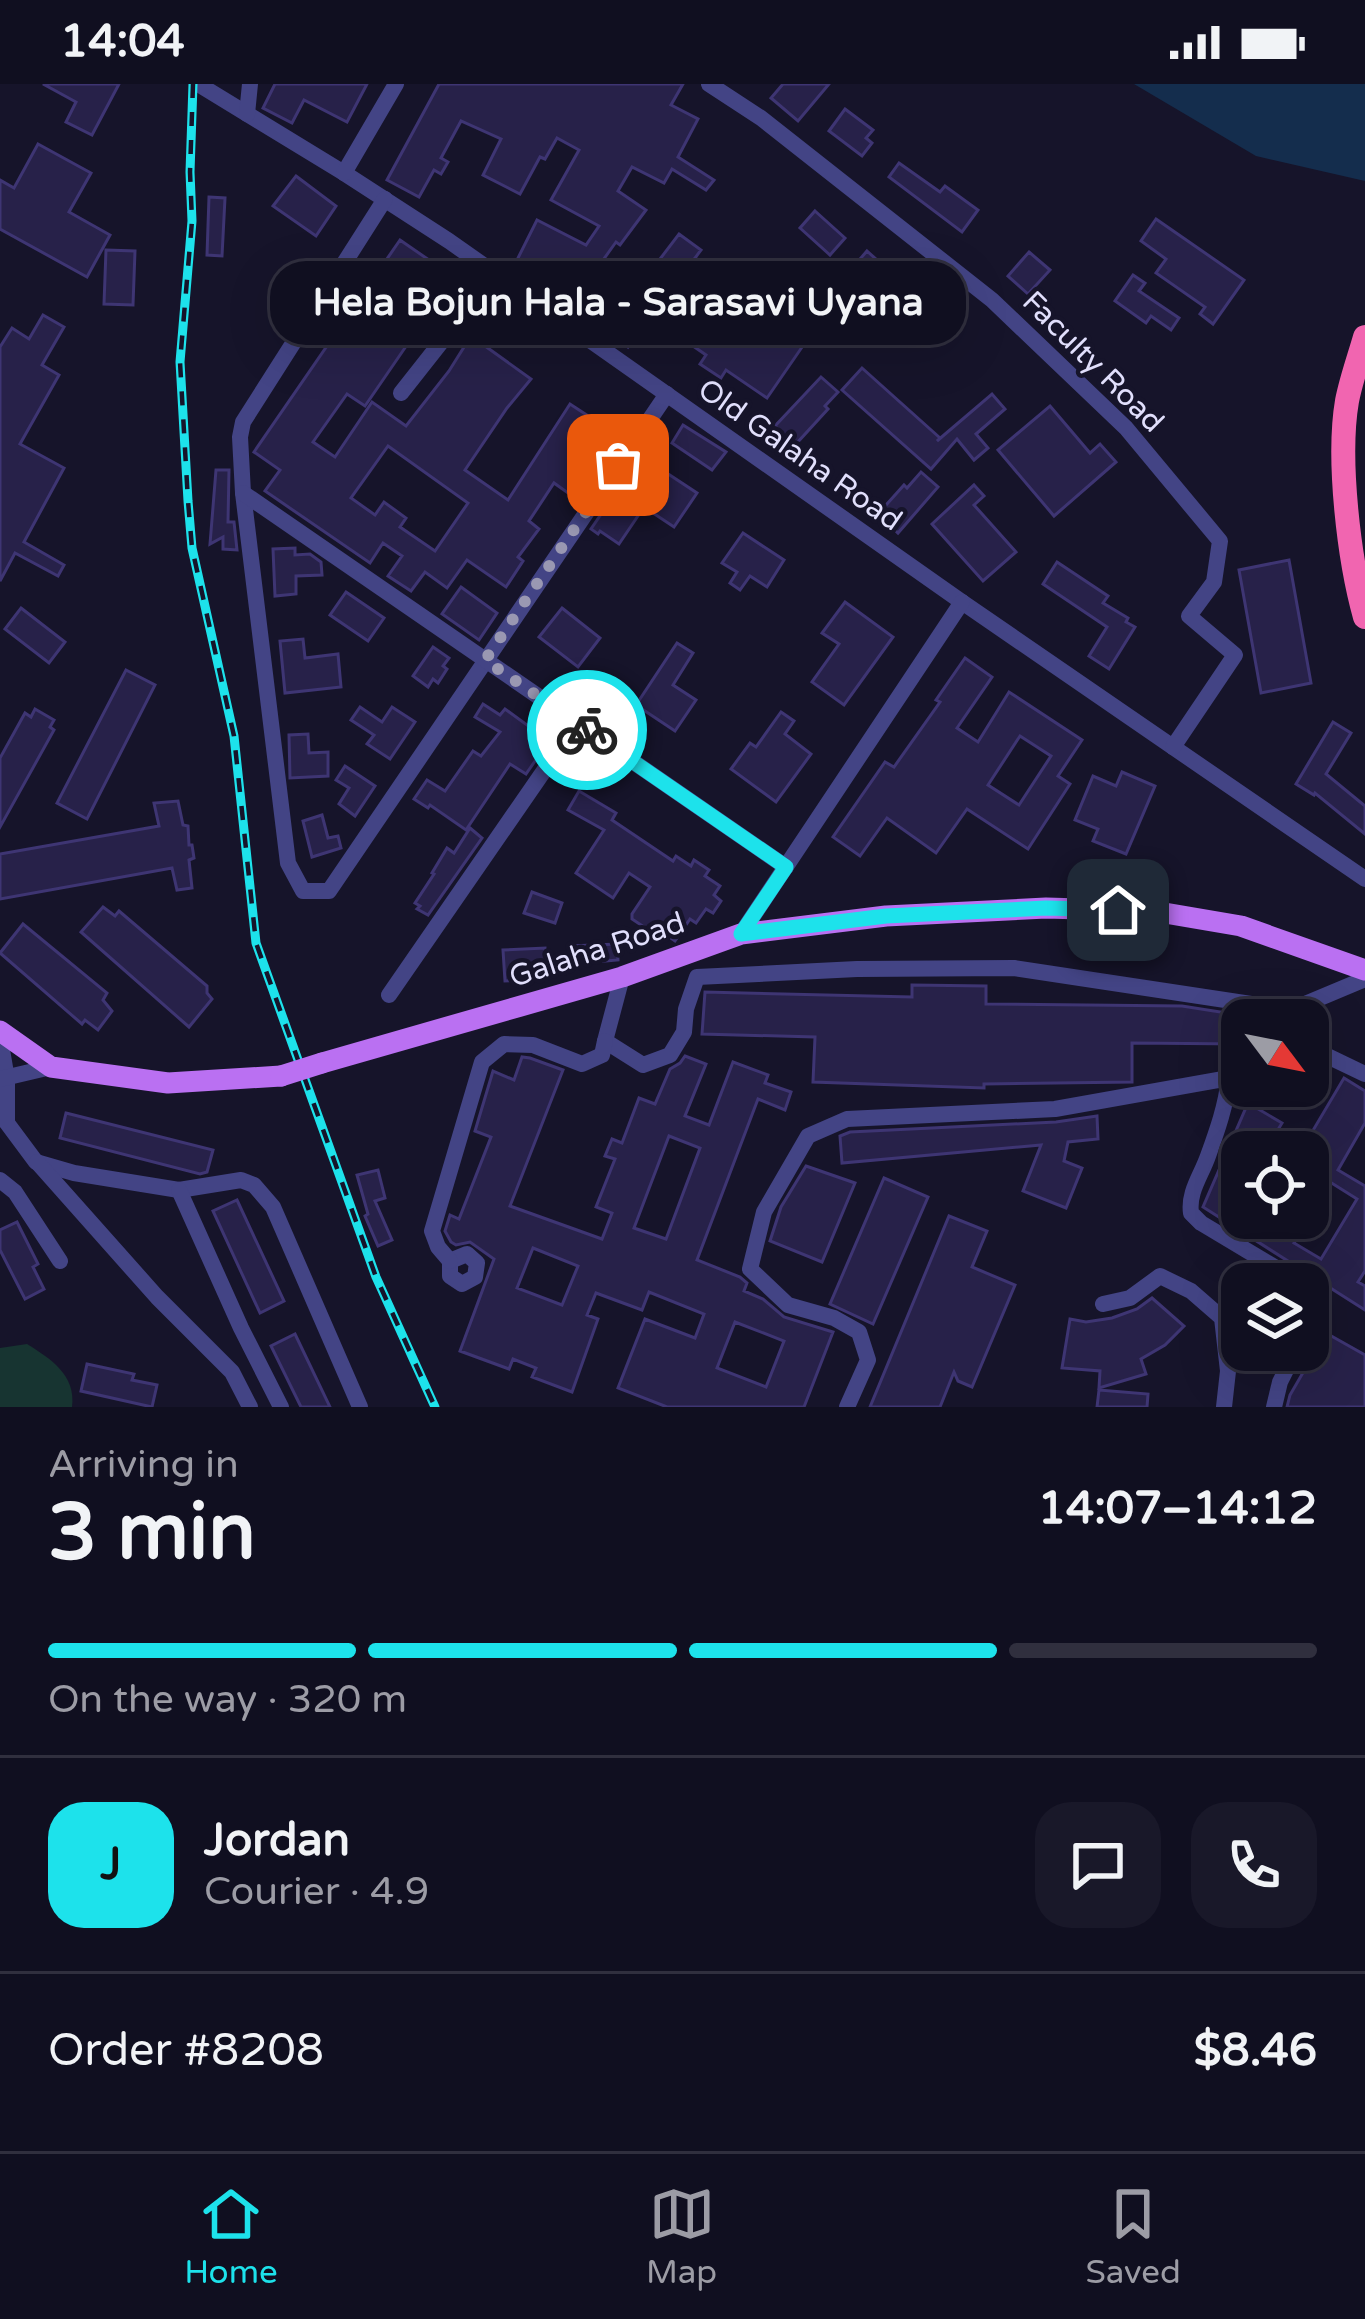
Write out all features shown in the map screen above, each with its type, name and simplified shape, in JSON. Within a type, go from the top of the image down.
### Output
[{"type":"highway","points":[[1365,337],[1347,403],[1345,446],[1351,537],[1365,617]]},
{"type":"highway","points":[[1365,388],[1360,440],[1365,524]]},
{"type":"main road","name":"Galaha Road","points":[[0,1035],[51,1067],[169,1083],[281,1076],[622,977],[741,934],[886,916],[1046,908],[1154,911],[1240,926],[1365,974]]},
{"type":"street","name":"Old Galaha Road","points":[[199,84],[385,199],[1365,879]]},
{"type":"street","points":[[247,114],[250,84]]},
{"type":"street","points":[[344,172],[396,84]]},
{"type":"street","name":"Faculty Road","points":[[709,84],[761,118],[992,300],[1126,428],[1220,541],[1214,581],[1189,616],[1235,655],[1173,747]]},
{"type":"street","points":[[385,199],[243,422],[240,437],[288,863],[303,891],[329,891],[667,394]]},
{"type":"street","points":[[401,393],[457,322],[471,319],[517,334],[528,332],[549,312]]},
{"type":"street","points":[[243,493],[786,867]]},
{"type":"street","points":[[741,934],[962,602]]},
{"type":"street","points":[[389,995],[577,723]]},
{"type":"street","points":[[605,1041],[644,1065],[670,1055],[684,1032],[697,977],[1014,968],[1221,1004]]},
{"type":"street","points":[[1323,999],[1365,974]]},
{"type":"street","points":[[450,1261],[432,1231],[482,1062],[504,1044],[533,1046],[582,1064],[602,1054],[622,977]]},
{"type":"street","points":[[0,1035],[3,1120],[157,1297],[232,1372],[250,1407]]},
{"type":"street","points":[[1329,1057],[1365,1074]]},
{"type":"street","points":[[4,1079],[51,1067]]},
{"type":"street","points":[[847,1407],[868,1360],[859,1332],[834,1318],[788,1305],[750,1269],[764,1212],[808,1136],[847,1119],[1055,1109],[1221,1076]]},
{"type":"street","points":[[1224,1107],[1191,1194],[1191,1213],[1267,1263]]},
{"type":"street","points":[[36,1162],[179,1190],[241,1180],[254,1185],[273,1207],[360,1407]]},
{"type":"street","points":[[0,1180],[15,1192],[60,1261]]},
{"type":"street","points":[[179,1190],[281,1407]]},
{"type":"street","points":[[1103,1304],[1130,1298],[1160,1276],[1191,1291],[1222,1318],[1228,1371],[1224,1407]]},
{"type":"street","points":[[1274,1407],[1285,1371]]},
{"type":"green space","points":[[27,1344],[66,1377],[72,1407],[0,1407],[0,1348]]},
{"type":"water","points":[[1134,84],[1365,84],[1365,181],[1256,156]]},
{"type":"building","points":[[43,84],[119,84],[92,135],[66,122],[76,102]]},
{"type":"building","points":[[275,84],[367,84],[347,122],[304,100],[292,123],[263,108]]},
{"type":"building","points":[[439,84],[683,84],[671,105],[698,119],[678,157],[714,180],[706,190],[672,169],[664,183],[632,167],[618,191],[646,210],[620,245],[616,242],[573,302],[555,289],[561,280],[518,258],[537,220],[586,245],[599,226],[551,200],[579,150],[557,138],[545,159],[540,157],[520,194],[483,175],[501,139],[461,121],[441,158],[448,162],[441,174],[434,170],[419,197],[387,180]]},
{"type":"building","points":[[783,84],[829,84],[798,121],[771,98]]},
{"type":"building","points":[[845,109],[873,130],[866,138],[872,143],[862,156],[829,131]]},
{"type":"building","points":[[38,144],[91,173],[69,212],[110,235],[87,277],[0,229],[0,180],[14,188]]},
{"type":"building","points":[[899,163],[940,192],[945,186],[978,210],[962,232],[889,177]]},
{"type":"building","points":[[296,176],[336,206],[316,236],[273,206]]},
{"type":"building","points":[[209,197],[225,198],[222,256],[207,255]]},
{"type":"building","points":[[815,211],[845,238],[830,255],[800,228]]},
{"type":"building","points":[[1156,219],[1244,280],[1213,324],[1200,314],[1205,307],[1156,273],[1166,259],[1141,241]]},
{"type":"building","points":[[679,234],[701,250],[695,258],[737,287],[719,313],[765,345],[783,319],[809,337],[767,398],[726,370],[721,378],[700,364],[706,355],[651,317],[628,347],[608,331],[663,267],[657,263]]},
{"type":"building","points":[[400,240],[442,269],[421,299],[433,307],[365,406],[347,394],[313,442],[335,457],[372,402],[406,426],[471,336],[531,379],[465,470],[508,500],[570,404],[606,423],[612,432],[568,493],[554,483],[529,521],[539,529],[518,557],[523,561],[506,587],[467,560],[447,588],[425,572],[411,591],[388,576],[402,556],[383,543],[370,563],[265,491],[280,470],[254,452]],"holes":[[[388,446],[468,503],[435,551],[400,527],[406,518],[384,502],[375,515],[351,498]]]},
{"type":"building","points":[[106,250],[135,251],[133,305],[104,304]]},
{"type":"building","points":[[867,251],[898,279],[878,302],[847,274]]},
{"type":"building","points":[[1029,252],[1050,270],[1028,294],[1008,276]]},
{"type":"building","points":[[1133,275],[1145,283],[1139,291],[1179,318],[1171,330],[1151,316],[1146,323],[1115,301]]},
{"type":"building","points":[[917,294],[950,319],[933,341],[901,316]]},
{"type":"building","points":[[43,315],[64,327],[42,365],[59,375],[20,444],[64,468],[24,542],[64,565],[58,576],[15,553],[0,581],[0,347],[12,328],[29,339]]},
{"type":"building","points":[[862,368],[940,438],[937,441],[992,394],[1005,409],[976,434],[988,448],[974,460],[957,439],[931,469],[842,390]]},
{"type":"building","points":[[821,377],[838,392],[795,445],[775,426]]},
{"type":"building","points":[[1050,406],[1090,453],[1100,444],[1116,462],[1054,516],[998,450]]},
{"type":"building","points":[[683,425],[726,452],[712,470],[672,443]]},
{"type":"building","points":[[650,462],[697,493],[674,527],[644,507],[619,544],[591,529],[634,466],[643,472]]},
{"type":"building","points":[[216,470],[229,470],[228,522],[234,522],[237,550],[223,549],[223,537],[210,544]]},
{"type":"building","points":[[921,472],[938,487],[898,533],[878,514]]},
{"type":"building","points":[[974,485],[984,496],[974,505],[1016,552],[983,581],[932,524]]},
{"type":"building","points":[[743,533],[784,560],[767,587],[750,576],[740,590],[730,583],[737,572],[722,563]]},
{"type":"building","points":[[295,548],[295,555],[310,554],[321,562],[322,575],[296,576],[296,594],[275,596],[273,549]]},
{"type":"building","points":[[1289,560],[1311,683],[1261,693],[1239,570]]},
{"type":"building","points":[[1057,562],[1108,596],[1103,603],[1135,627],[1109,669],[1089,656],[1107,627],[1043,584]]},
{"type":"building","points":[[461,587],[497,613],[479,640],[442,614]]},
{"type":"building","points":[[346,592],[384,618],[368,641],[330,615]]},
{"type":"building","points":[[845,602],[893,637],[844,705],[812,682],[839,644],[822,633]]},
{"type":"building","points":[[21,608],[65,642],[49,663],[5,629]]},
{"type":"building","points":[[562,608],[600,638],[578,667],[539,637]]},
{"type":"building","points":[[303,639],[305,658],[338,654],[341,687],[285,693],[280,641]]},
{"type":"building","points":[[677,643],[693,653],[673,685],[696,700],[675,731],[636,705]]},
{"type":"building","points":[[433,647],[449,658],[438,683],[433,679],[428,687],[413,676]]},
{"type":"building","points":[[965,658],[992,677],[957,728],[978,742],[1009,692],[1082,740],[1058,776],[1070,784],[1028,849],[967,809],[936,853],[887,818],[860,856],[833,837],[885,762],[894,767],[940,702],[936,700]],"holes":[[[1020,736],[1051,756],[1019,805],[988,785]]]},
{"type":"building","points":[[126,670],[155,685],[87,819],[57,803]]},
{"type":"building","points":[[483,704],[500,715],[505,709],[549,741],[526,774],[510,764],[466,830],[414,799],[427,780],[445,791],[473,751],[481,756],[500,732],[475,717]]},
{"type":"building","points":[[360,707],[382,722],[392,707],[415,722],[390,759],[367,744],[374,735],[351,720]]},
{"type":"building","points":[[35,709],[54,720],[50,727],[54,730],[0,827],[0,758],[25,713],[31,717]]},
{"type":"building","points":[[781,712],[794,721],[785,734],[811,754],[776,802],[731,769],[750,743],[756,747]]},
{"type":"building","points":[[1333,722],[1351,733],[1326,774],[1365,806],[1365,834],[1315,793],[1296,784]]},
{"type":"building","points":[[308,734],[309,753],[328,752],[328,776],[290,778],[289,735]]},
{"type":"building","points":[[345,766],[375,786],[355,816],[339,804],[349,788],[336,780]]},
{"type":"building","points":[[1122,772],[1155,786],[1126,854],[1093,841],[1098,829],[1075,820],[1093,776],[1116,786]]},
{"type":"building","points":[[579,791],[616,813],[612,820],[673,861],[676,856],[691,866],[694,860],[709,870],[705,876],[720,886],[714,895],[721,901],[713,913],[706,909],[696,923],[690,919],[675,941],[632,919],[650,887],[629,873],[613,898],[576,873],[604,830],[568,810]]},
{"type":"building","points":[[178,801],[192,845],[192,888],[177,890],[172,868],[0,899],[0,854],[159,826],[154,803]]},
{"type":"building","points":[[322,815],[328,838],[338,836],[341,848],[312,857],[303,821]]},
{"type":"building","points":[[470,828],[482,838],[428,915],[417,909],[420,906],[415,903],[447,848],[454,853]]},
{"type":"building","points":[[532,892],[562,903],[555,923],[524,913]]},
{"type":"building","points":[[103,907],[115,916],[119,911],[207,986],[212,999],[189,1027],[81,932]]},
{"type":"building","points":[[23,924],[107,993],[103,1000],[112,1011],[98,1030],[85,1020],[82,1024],[0,953]]},
{"type":"building","points":[[617,944],[618,960],[571,964],[570,946]]},
{"type":"building","points":[[545,948],[546,979],[505,981],[503,950]]},
{"type":"building","points":[[912,985],[986,986],[986,1004],[1182,1006],[1221,1012],[1221,1044],[1132,1043],[1132,1082],[984,1084],[984,1088],[813,1082],[815,1037],[702,1034],[705,992],[912,997]]},
{"type":"building","points":[[685,1056],[706,1064],[685,1116],[709,1125],[733,1062],[768,1075],[765,1083],[791,1092],[785,1110],[758,1099],[697,1260],[740,1277],[747,1283],[744,1291],[763,1299],[784,1317],[833,1332],[804,1407],[667,1407],[618,1388],[645,1319],[695,1338],[704,1314],[649,1292],[642,1310],[596,1293],[587,1315],[598,1319],[572,1392],[532,1377],[536,1368],[513,1359],[509,1369],[460,1351],[494,1259],[470,1242],[456,1245],[445,1231],[450,1215],[459,1219],[491,1137],[475,1131],[493,1071],[514,1080],[522,1057],[563,1070],[510,1206],[602,1239],[612,1213],[596,1207],[615,1159],[605,1156],[612,1139],[622,1143],[639,1098],[655,1104],[670,1069]],"holes":[[[669,1136],[700,1148],[666,1239],[634,1228]],[[533,1248],[578,1266],[562,1305],[517,1288]],[[735,1322],[784,1341],[766,1387],[717,1368]]]},
{"type":"building","points":[[1344,1078],[1365,1091],[1365,1123],[1338,1170],[1365,1186],[1365,1271],[1358,1282],[1365,1286],[1365,1310],[1329,1287],[1329,1263],[1291,1263],[1253,1239],[1296,1239],[1294,1243],[1321,1259],[1357,1199],[1329,1184],[1329,1131],[1313,1131]]},
{"type":"building","points":[[1246,1107],[1282,1123],[1277,1131],[1236,1131]]},
{"type":"building","points":[[66,1113],[213,1150],[207,1172],[60,1138]]},
{"type":"building","points":[[1097,1116],[1098,1139],[1068,1142],[1064,1161],[1082,1168],[1066,1208],[1023,1191],[1041,1145],[842,1163],[840,1136],[850,1132]]},
{"type":"building","points":[[1221,1165],[1221,1218],[1203,1207]]},
{"type":"building","points":[[806,1166],[855,1183],[822,1262],[770,1241],[781,1207]]},
{"type":"building","points":[[378,1170],[385,1198],[375,1201],[392,1240],[378,1246],[365,1216],[357,1175]]},
{"type":"building","points":[[884,1178],[928,1197],[873,1324],[830,1304]]},
{"type":"building","points":[[237,1200],[284,1301],[260,1313],[213,1211]]},
{"type":"building","points":[[949,1216],[987,1231],[972,1267],[1015,1285],[972,1387],[958,1381],[954,1372],[940,1407],[870,1407]]},
{"type":"building","points":[[17,1222],[38,1264],[33,1267],[44,1289],[25,1299],[0,1250],[0,1230]]},
{"type":"building","points":[[1152,1298],[1184,1326],[1141,1359],[1146,1374],[1099,1388],[1100,1371],[1062,1368],[1070,1319],[1112,1318]]},
{"type":"building","points":[[295,1334],[330,1407],[301,1407],[271,1346]]},
{"type":"building","points":[[1329,1335],[1365,1355],[1365,1407],[1287,1407],[1304,1371],[1329,1371]]},
{"type":"building","points":[[87,1364],[134,1374],[132,1380],[157,1385],[152,1407],[81,1391]]},
{"type":"building","points":[[1099,1390],[1148,1394],[1147,1407],[1097,1407]]},
{"type":"railway","points":[[193,84],[192,221],[180,362],[188,501],[192,548],[234,736],[256,943],[376,1277],[435,1407]]},
{"type":"way so far","points":[[587,730],[485,660],[618,465]]},
{"type":"place","name":"Hela Bojun Hala - Sarasavi Uyana","points":[[618,465]]},
{"type":"route","points":[[587,730],[786,867],[741,934],[886,916],[1046,908],[1118,910]]}]
